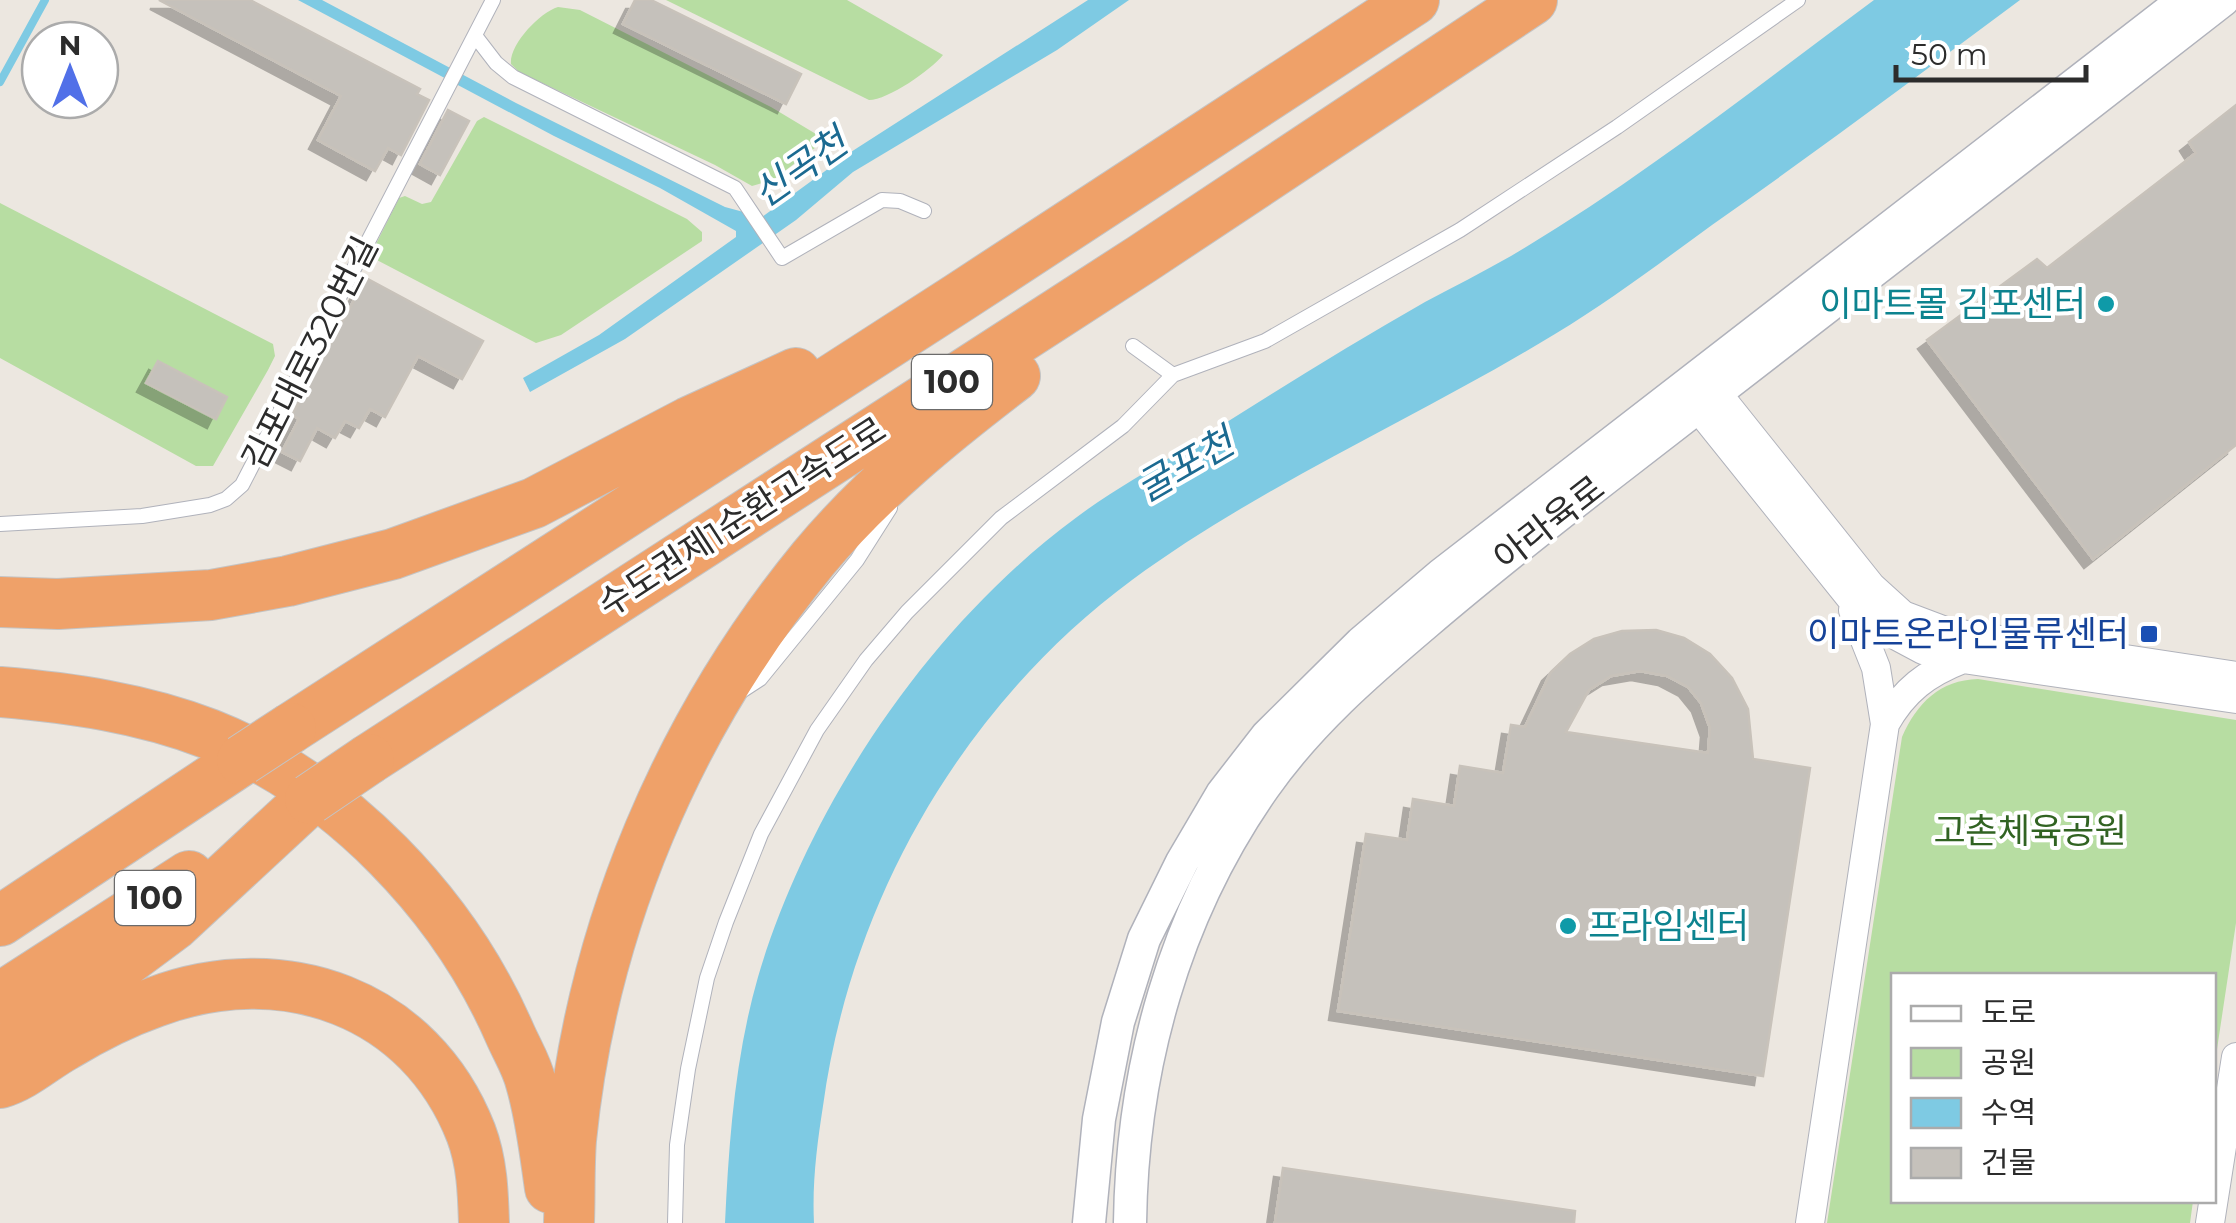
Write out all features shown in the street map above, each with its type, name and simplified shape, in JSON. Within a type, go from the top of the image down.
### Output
[{"type":"highway","name":"수도권제1순환고속도로","points":[[0,920],[1414,0]]},
{"type":"highway","name":"수도권제1순환고속도로","points":[[0,998],[1142,259],[1532,0]]},
{"type":"highway","points":[[568,1223],[572,1139],[594,1002],[622,900],[653,820],[706,714],[756,634],[815,557],[935,438],[1036,360],[1142,259]]},
{"type":"highway","points":[[0,624],[64,618],[288,581],[464,531],[534,502],[690,422],[960,298]]},
{"type":"highway","points":[[0,602],[58,604],[211,595]]},
{"type":"highway","points":[[0,692],[68,698],[140,712],[211,735],[298,781],[361,831],[415,885],[455,936],[498,1006],[531,1081],[556,1223]]},
{"type":"highway","points":[[3,1073],[174,925],[310,798]]},
{"type":"highway","points":[[3,1073],[159,1000],[228,985],[285,986],[330,994],[380,1016],[421,1052],[448,1084],[472,1135],[482,1178],[484,1223]]},
{"type":"street","name":"아라육로","points":[[1130,1223],[1143,1085],[1174,958],[1214,870],[1264,786],[1312,727],[1368,672],[1699,390],[2184,0]]},
{"type":"street","name":"아라육로","points":[[1089,1223],[1099,1119],[1130,976],[1158,907],[1222,794],[1268,736],[1361,643],[1441,575],[1699,390],[2223,0]]},
{"type":"street","points":[[1699,390],[1846,596],[1878,626],[1899,639],[1923,650],[1963,659],[2236,699]]},
{"type":"street","points":[[1699,390],[1871,586],[1903,615],[1948,632],[2236,676]]},
{"type":"street","points":[[1810,1223],[1884,724],[1876,668],[1846,596]]},
{"type":"street","points":[[1884,724],[1904,694],[1920,680],[1963,659]]},
{"type":"street","points":[[2216,1185],[2236,1057]]},
{"type":"lane","name":"김포대로320번길","points":[[0,524],[142,516],[193,508],[226,499],[242,485],[493,0]]},
{"type":"lane","points":[[675,1223],[681,1113],[706,978],[762,834],[817,730],[880,642],[978,539],[1123,426],[1172,376],[1265,341],[1474,222],[1798,0]]},
{"type":"lane","points":[[476,37],[512,77],[735,188],[782,258],[882,200],[900,201],[924,211]]},
{"type":"lane","points":[[1133,346],[1172,376]]},
{"type":"lane","points":[[906,484],[935,438]]},
{"type":"lane","points":[[706,714],[760,680],[857,560],[896,499]]},
{"type":"green space","points":[[666,0],[847,0],[943,55],[909,83],[869,100]]},
{"type":"green space","points":[[558,7],[580,10],[771,107],[816,134],[820,144],[773,180],[752,186],[519,72],[511,64],[520,39],[542,16]]},
{"type":"green space","points":[[484,117],[687,219],[702,232],[702,241],[561,335],[536,343],[373,258],[372,252],[399,198],[405,196],[422,204],[431,202],[477,121]]},
{"type":"green space","points":[[0,203],[273,344],[275,356],[213,466],[196,466],[0,358]]},
{"type":"green space","name":"고촌체육공원","points":[[1978,679],[2236,720],[2236,923],[2216,1056],[2216,973],[1891,973],[1891,1203],[2193,1203],[2190,1223],[1827,1223],[1902,737],[1931,696],[1964,680]]},
{"type":"water","points":[[298,0],[322,0],[725,207],[762,217],[854,150],[1088,0],[1129,0],[1057,50],[853,172],[796,220],[625,339],[530,392],[523,378],[599,335],[736,237],[736,231]]},
{"type":"water","name":"굴포천","points":[[1874,0],[2020,0],[1790,170],[1575,321],[1182,545],[1072,630],[1017,685],[968,746],[925,812],[889,881],[859,954],[837,1029],[823,1106],[814,1223],[725,1223],[731,1130],[744,1038],[758,977],[780,912],[809,847],[882,722],[925,664],[973,610],[1023,560],[1102,499],[1363,338],[1511,256],[1605,197]]},
{"type":"building","points":[[159,0],[250,0],[420,89],[417,94],[429,100],[401,155],[388,148],[375,171],[318,140],[341,96]]},
{"type":"building","points":[[635,0],[651,0],[801,74],[786,104],[623,24]]},
{"type":"building","name":"이마트몰 김포센터","points":[[2236,105],[2236,445],[2093,559],[1927,340],[2037,259],[2047,268],[2196,153],[2189,142]]},
{"type":"building","points":[[448,110],[469,121],[440,175],[420,164]]},
{"type":"building","points":[[366,278],[483,341],[462,379],[418,356],[385,417],[370,409],[359,428],[345,421],[335,438],[317,428],[300,461],[282,452],[299,419],[292,415]]},
{"type":"building","points":[[158,361],[227,397],[216,419],[146,383]]},
{"type":"building","name":"프라임센터","points":[[1656,630],[1684,638],[1710,654],[1732,678],[1748,709],[1753,759],[1810,768],[1763,1076],[1338,1011],[1366,834],[1407,840],[1413,799],[1454,806],[1460,766],[1503,773],[1511,725],[1525,727],[1551,672],[1594,639],[1622,631]],"holes":[[[1640,671],[1667,676],[1688,687],[1701,703],[1710,728],[1708,753],[1566,732],[1589,690],[1611,676]]]},
{"type":"building","points":[[1283,1168],[1575,1211],[1574,1223],[1275,1223]]},
{"type":"waterway","points":[[0,82],[45,0]]},
{"type":"place","name":"이마트몰 김포센터","points":[[2106,304]]},
{"type":"place","name":"이마트온라인물류센터","points":[[2149,634]]},
{"type":"place","name":"프라임센터","points":[[1568,926]]},
{"type":"water label","name":"신곡천","points":[[800,168]]}]
